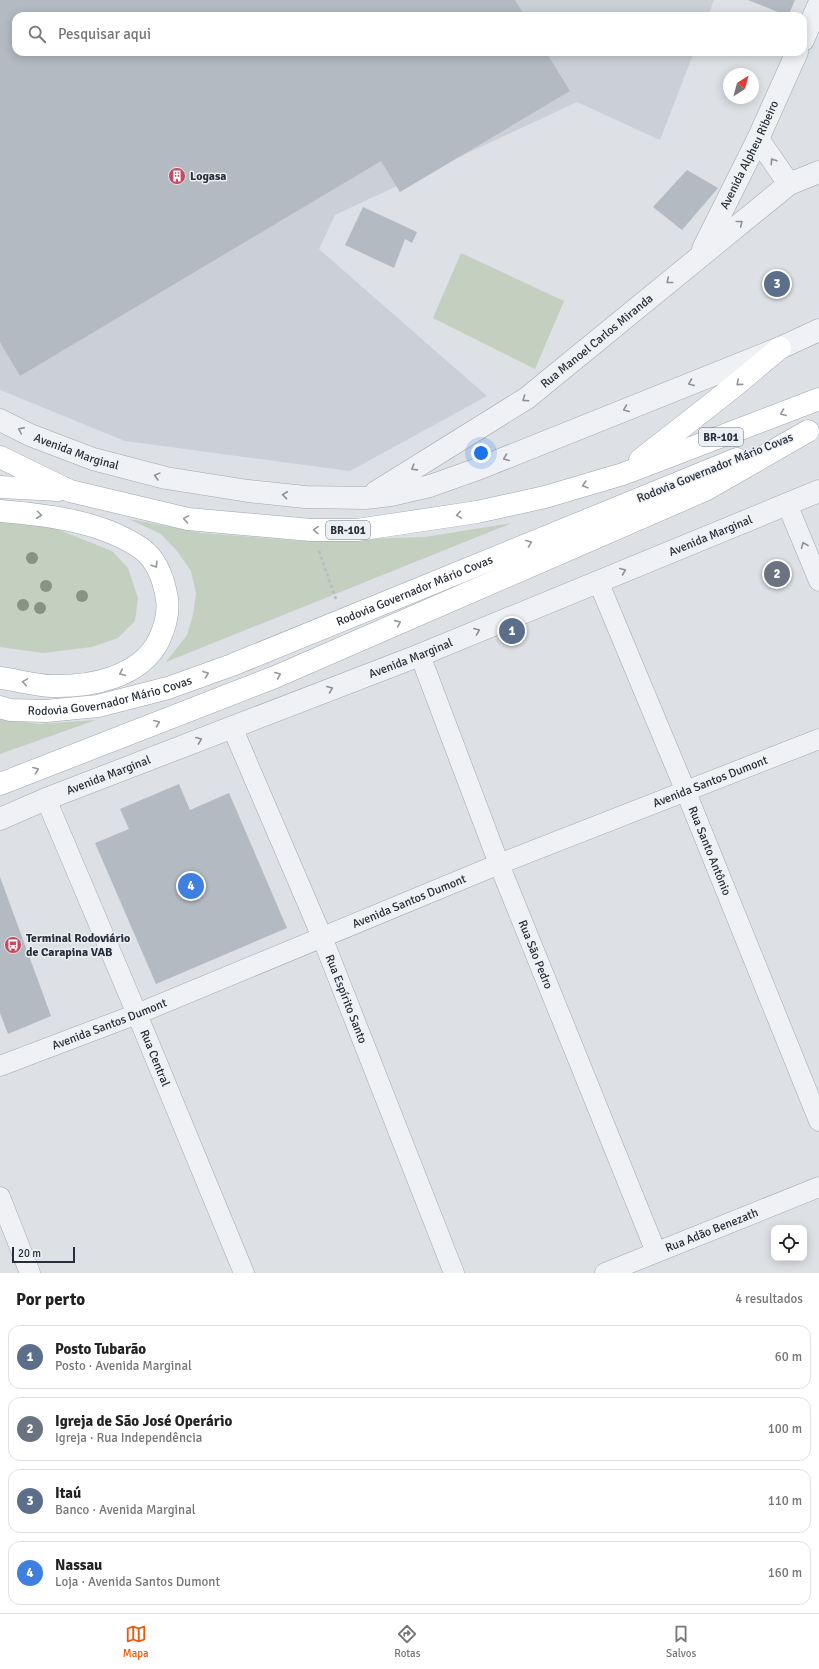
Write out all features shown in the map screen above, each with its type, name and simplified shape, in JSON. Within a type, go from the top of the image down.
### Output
[{"type":"main road","points":[[623,474],[780,348]]},
{"type":"main road","name":"BR-101","points":[[0,458],[70,491],[188,519],[311,530],[357,530],[477,512],[545,497],[623,474],[819,399]]},
{"type":"main road","points":[[0,784],[275,677],[704,490],[814,429]]},
{"type":"main road","name":"Rodovia Governador Mário Covas","points":[[0,707],[10,710],[46,711],[98,706],[168,688],[232,665],[691,477],[814,429]]},
{"type":"main road","points":[[0,487],[70,491]]},
{"type":"main road","points":[[0,511],[43,515],[85,523],[120,537],[142,550],[155,563],[164,582],[167,604],[165,628],[154,649],[144,661],[123,674],[102,681],[50,686],[0,678]]},
{"type":"street","points":[[807,31],[819,4]]},
{"type":"street","name":"Avenida Alpheu Ribeiro","points":[[699,257],[758,139],[796,56]]},
{"type":"street","points":[[758,139],[788,184]]},
{"type":"street","name":"Rua Manoel Carlos Miranda","points":[[366,498],[527,398],[788,184],[819,172]]},
{"type":"street","name":"Avenida Marginal","points":[[0,420],[30,435],[93,459],[166,478],[248,491],[305,497],[366,498],[391,495],[430,486],[475,470],[780,348],[819,330]]},
{"type":"street","name":"Avenida Marginal","points":[[0,819],[420,654],[819,491]]},
{"type":"street","points":[[787,504],[819,581]]},
{"type":"street","name":"Rua Santo Antônio","points":[[598,581],[686,792],[819,1121]]},
{"type":"street","name":"Rua São Pedro","points":[[420,654],[498,864],[656,1252]]},
{"type":"street","name":"Rua Espírito Santo","points":[[232,727],[322,936],[454,1273]]},
{"type":"street","name":"Avenida Santos Dumont","points":[[0,1066],[137,1014],[498,864],[819,739]]},
{"type":"street","name":"Rua Central","points":[[46,800],[137,1014],[244,1273]]},
{"type":"street","name":"Rua Adão Benezath","points":[[605,1273],[819,1187]]},
{"type":"street","points":[[0,1197],[30,1273]]},
{"type":"path","points":[[311,530],[335,594],[340,620]]},
{"type":"shaded area","points":[[0,0],[714,0],[710,12],[12,12],[12,56],[692,56],[660,140],[577,102],[335,215],[319,249],[487,396],[350,471],[125,441],[0,390]]},
{"type":"green space","points":[[461,253],[564,301],[535,369],[433,318]]},
{"type":"green space","points":[[129,519],[202,533],[301,541],[425,537],[512,523],[166,662],[187,635],[193,615],[196,593],[191,571],[177,551],[161,534]]},
{"type":"green space","points":[[0,521],[49,526],[112,551],[128,568],[138,598],[135,621],[118,638],[92,647],[43,653],[0,647]]},
{"type":"green space","points":[[0,718],[38,724],[96,720],[0,754]]},
{"type":"building","name":"Logasa","points":[[0,0],[515,0],[522,12],[12,12],[12,56],[548,56],[570,91],[400,192],[381,161],[20,376],[0,342]]},
{"type":"building","points":[[748,0],[795,0],[790,12],[778,12]]},
{"type":"building","points":[[687,170],[718,188],[682,230],[653,207]]},
{"type":"building","points":[[363,207],[417,232],[412,243],[405,239],[394,268],[345,245]]},
{"type":"building","points":[[179,784],[190,810],[229,793],[287,928],[156,984],[95,843],[129,829],[120,809]]},
{"type":"building","name":"Terminal Rodoviário de Carapina VAB","points":[[0,877],[51,1016],[8,1034],[0,1013]]},
{"type":"place","name":"Logasa","points":[[177,176]]},
{"type":"place","name":"Itaú","points":[[777,284]]},
{"type":"place","name":"Igreja de São José Operário","points":[[777,574]]},
{"type":"place","name":"Posto Tubarão","points":[[512,631]]},
{"type":"place","name":"Nassau","points":[[191,886]]},
{"type":"place","name":"Terminal Rodoviário de Carapina VAB","points":[[13,945]]}]
